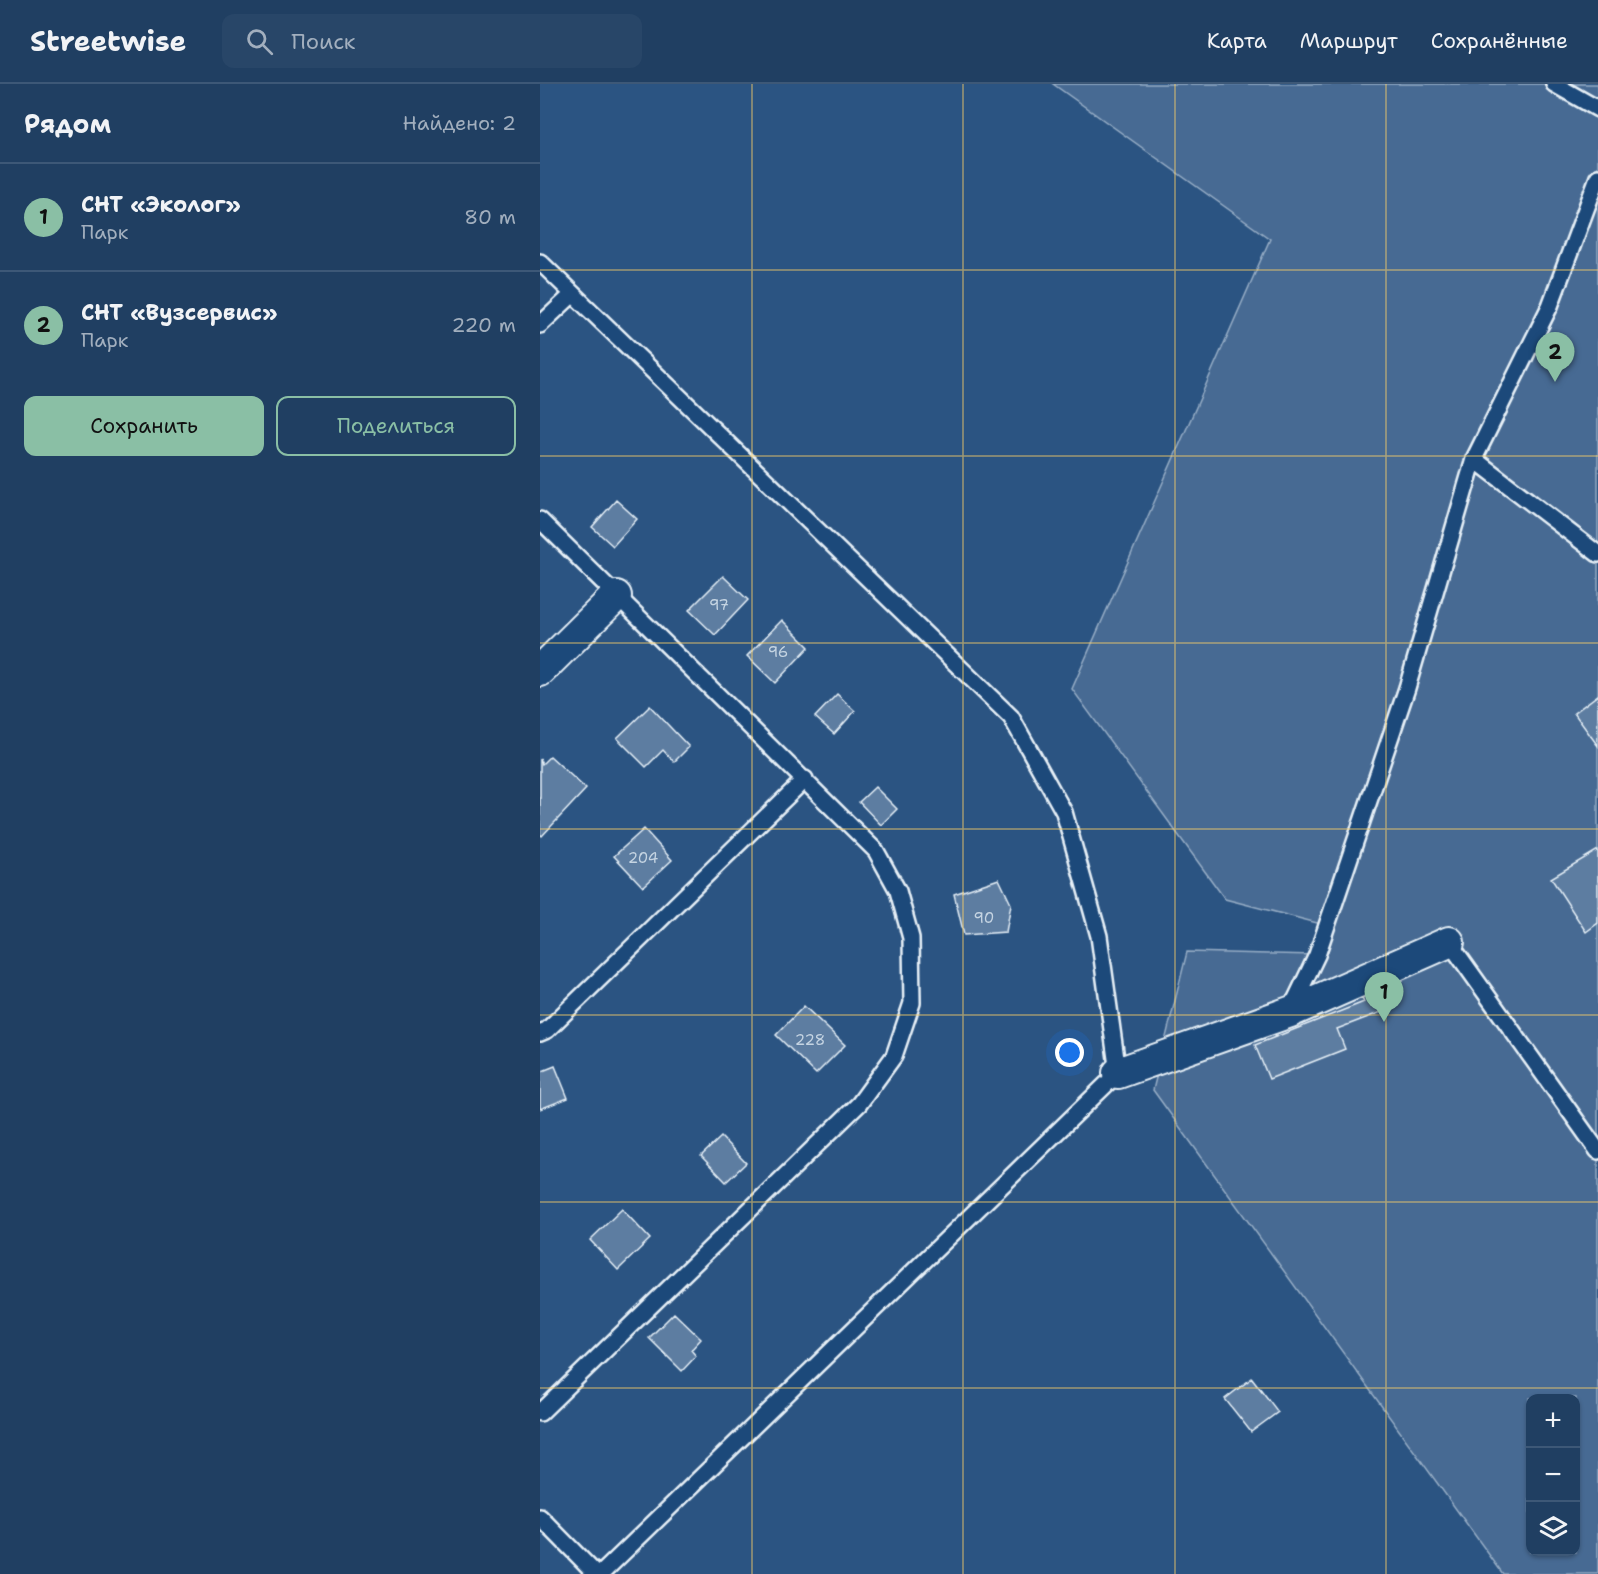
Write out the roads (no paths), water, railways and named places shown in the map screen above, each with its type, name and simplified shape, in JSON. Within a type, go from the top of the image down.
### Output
[{"type":"street","points":[[540,671],[616,596]]},
{"type":"street","points":[[1118,1073],[1290,1012],[1449,942]]},
{"type":"lane","points":[[1554,84],[1598,109]]},
{"type":"lane","points":[[1290,1012],[1317,955],[1407,688],[1473,459],[1550,306],[1598,177]]},
{"type":"lane","points":[[540,262],[1011,717],[1064,812],[1099,936],[1118,1073],[601,1574]]},
{"type":"lane","points":[[540,325],[573,294]]},
{"type":"lane","points":[[1473,459],[1598,554]]},
{"type":"lane","points":[[540,520],[876,851],[898,891],[911,938],[912,1003],[894,1056],[859,1104],[540,1413]]},
{"type":"lane","points":[[540,1033],[547,1030],[805,779]]},
{"type":"lane","points":[[1449,942],[1598,1151]]},
{"type":"lane","points":[[540,1517],[597,1574]]},
{"type":"place","name":"СНТ «Вузсервис»","points":[[1555,382]]},
{"type":"place","name":"СНТ «Эколог»","points":[[1384,1022]]}]
